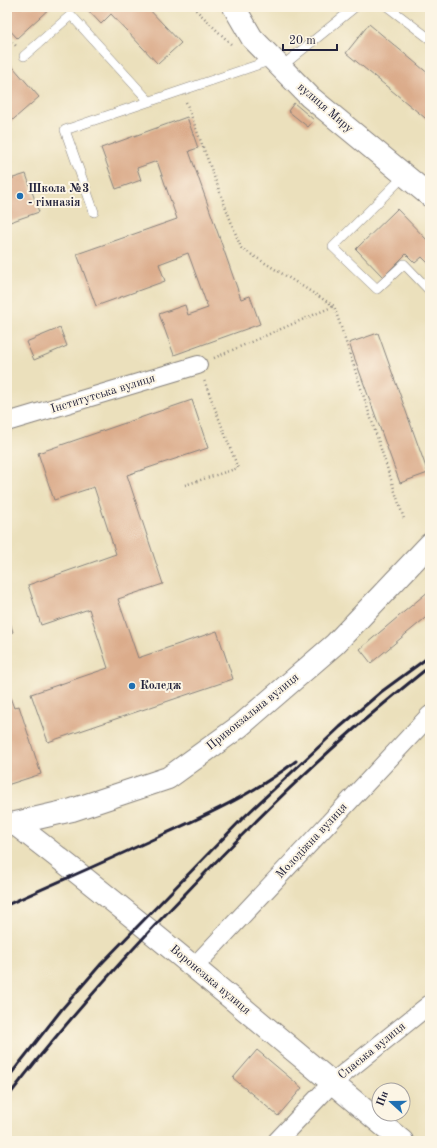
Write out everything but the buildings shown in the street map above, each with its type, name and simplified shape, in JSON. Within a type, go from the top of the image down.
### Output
[{"type":"main road","name":"вулиця Миру","points":[[234,7],[252,38],[310,97],[430,196]]},
{"type":"main road","name":"Привокзальна вулиця","points":[[11,824],[72,810],[168,778],[240,726],[335,644],[430,544]]},
{"type":"main road","name":"Воронезька вулиця","points":[[11,824],[84,878],[194,967],[402,1141]]},
{"type":"street","name":"Інститутська вулиця","points":[[7,422],[198,365]]},
{"type":"street","name":"Молодіжна вулиця","points":[[194,967],[430,715]]},
{"type":"street","name":"Спаська вулиця","points":[[277,1141],[332,1083],[430,1004]]},
{"type":"lane","points":[[94,212],[65,130],[182,91],[277,63],[355,7]]},
{"type":"lane","points":[[388,7],[430,39]]},
{"type":"lane","points":[[24,56],[71,15],[149,102]]},
{"type":"lane","points":[[404,175],[333,247],[376,289],[404,264],[430,291]]},
{"type":"path","points":[[182,91],[241,248],[334,306],[404,519]]},
{"type":"path","points":[[185,485],[238,468],[198,365],[334,306]]},
{"type":"railway","points":[[7,1079],[62,1009],[101,964],[242,819],[340,727],[381,692],[430,656]]},
{"type":"railway","points":[[7,1098],[49,1045],[138,943],[267,810],[331,750],[430,666]]},
{"type":"railway","points":[[7,905],[122,854],[213,811],[264,783],[296,761]]},
{"type":"place","name":"Школа №3 - гімназія","points":[[20,196]]},
{"type":"place","name":"Коледж","points":[[132,686]]}]
